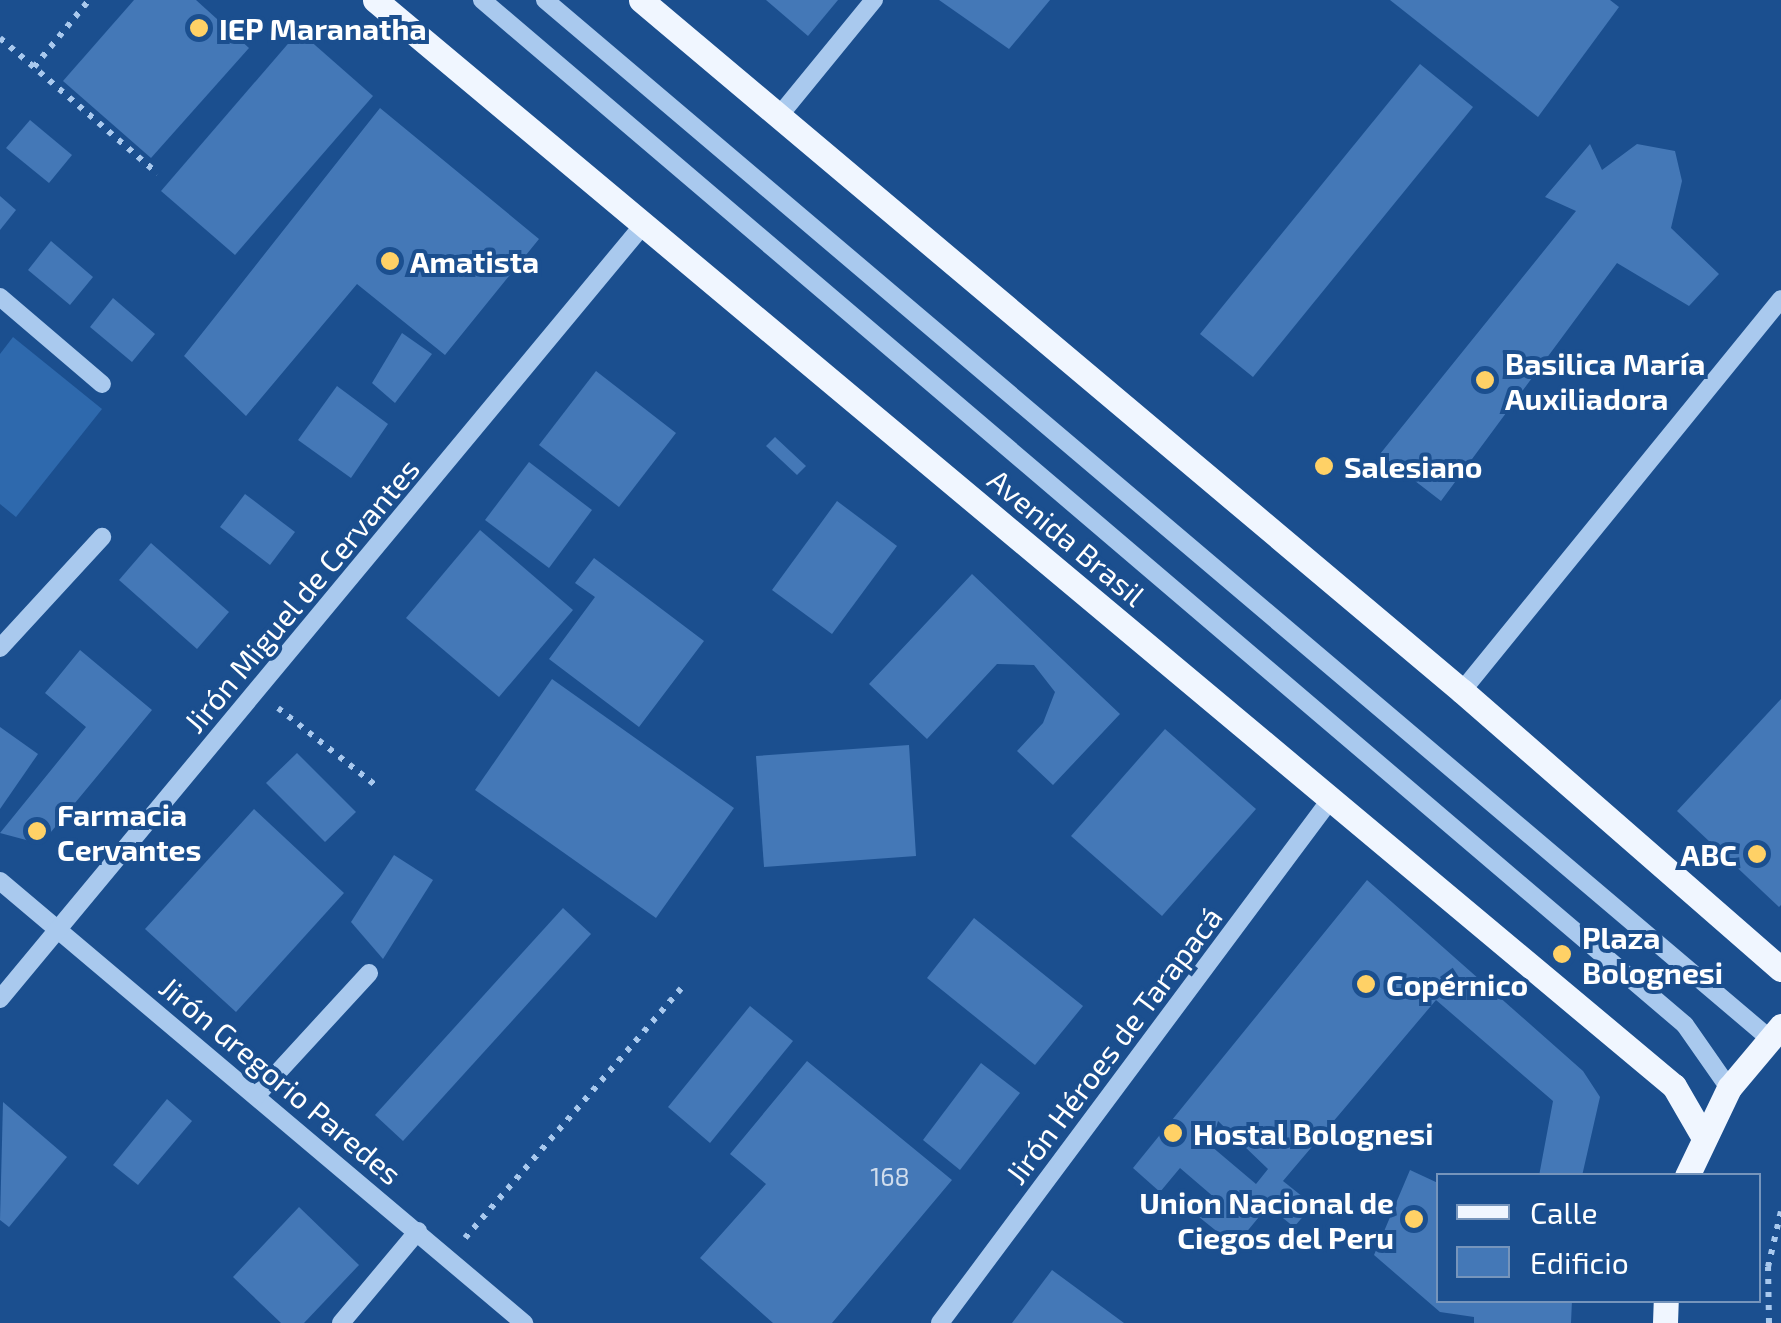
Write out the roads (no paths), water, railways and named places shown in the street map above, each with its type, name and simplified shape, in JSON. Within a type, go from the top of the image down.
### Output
[{"type":"main road","name":"Avenida Brasil","points":[[375,0],[1674,1086],[1702,1136]]},
{"type":"main road","points":[[641,0],[1462,691],[1781,969]]},
{"type":"main road","points":[[1689,1173],[1702,1136],[1730,1088],[1775,1032]]},
{"type":"street","name":"Avenida Brasil","points":[[482,0],[1685,1025],[1730,1088]]},
{"type":"street","points":[[544,0],[1775,1032]]},
{"type":"street","points":[[779,116],[874,0]]},
{"type":"street","name":"Jirón Miguel de Cervantes","points":[[0,999],[643,225]]},
{"type":"street","points":[[0,297],[102,384]]},
{"type":"street","points":[[1462,691],[1781,300]]},
{"type":"street","points":[[0,648],[102,538]]},
{"type":"street","name":"Jirón Héroes de Tarapacá","points":[[940,1323],[1330,800]]},
{"type":"street","name":"Jirón Gregorio Paredes","points":[[0,881],[524,1323]]},
{"type":"street","points":[[256,1096],[369,972]]},
{"type":"street","points":[[341,1323],[418,1231]]},
{"type":"place","name":"IEP Maranatha","points":[[199,28]]},
{"type":"place","name":"Amatista","points":[[390,261]]},
{"type":"place","name":"Basilica María Auxiliadora","points":[[1485,380]]},
{"type":"place","name":"Salesiano","points":[[1324,466]]},
{"type":"place","name":"Farmacia Cervantes","points":[[37,831]]},
{"type":"place","name":"ABC","points":[[1757,854]]},
{"type":"place","name":"Plaza Bolognesi","points":[[1562,954]]},
{"type":"place","name":"Copérnico","points":[[1366,984]]},
{"type":"place","name":"Hostal Bolognesi","points":[[1173,1133]]},
{"type":"place","name":"Union Nacional de Ciegos del Peru","points":[[1414,1219]]}]
